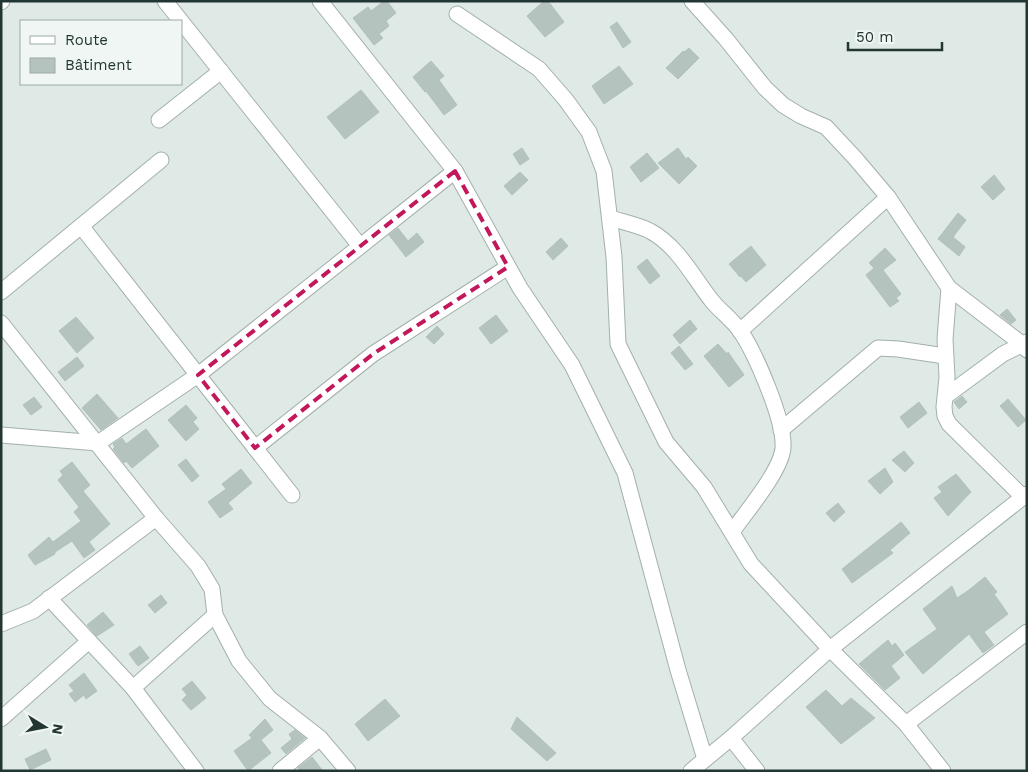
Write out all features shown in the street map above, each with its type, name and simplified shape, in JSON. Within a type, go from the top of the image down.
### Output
[{"type":"street","points":[[165,1],[180,20]]},
{"type":"street","points":[[320,1],[455,171],[520,288],[572,365],[625,473],[678,670],[705,759]]},
{"type":"street","points":[[692,1],[726,39],[765,88],[782,105],[826,127],[888,197],[948,288],[1025,345]]},
{"type":"street","points":[[457,14],[539,69],[566,100],[589,132],[604,171],[614,257],[618,344],[666,442],[704,487],[751,564],[830,649],[906,724],[943,771]]},
{"type":"street","points":[[182,22],[360,246]]},
{"type":"street","points":[[159,120],[221,71]]},
{"type":"street","points":[[1,292],[161,160]]},
{"type":"street","points":[[1,435],[98,443],[198,375],[455,171]]},
{"type":"street","points":[[740,331],[888,197]]},
{"type":"street","points":[[610,218],[650,231],[671,247],[688,267],[712,302],[740,331],[769,389],[781,430],[783,449],[777,469],[732,532]]},
{"type":"street","points":[[81,226],[292,495]]},
{"type":"street","points":[[256,448],[373,354],[508,267]]},
{"type":"street","points":[[691,771],[732,738],[830,649],[1025,495],[949,424],[945,416],[948,288]]},
{"type":"street","points":[[1,323],[156,518],[198,566],[212,589],[215,615],[239,661],[270,699],[320,738],[348,771]]},
{"type":"street","points":[[946,396],[1003,354],[1025,345]]},
{"type":"street","points":[[781,430],[878,348],[946,356]]},
{"type":"street","points":[[1,624],[33,611],[156,518]]},
{"type":"street","points":[[50,598],[133,688],[196,771]]},
{"type":"street","points":[[133,688],[215,615]]},
{"type":"street","points":[[906,724],[1027,632]]},
{"type":"street","points":[[1,719],[89,641]]},
{"type":"street","points":[[280,771],[320,738]]},
{"type":"street","points":[[732,738],[757,771]]},
{"type":"highlighted area","points":[[455,171],[508,267],[373,354],[255,448],[198,375]]},
{"type":"building","points":[[384,1],[387,1],[396,13],[386,21],[389,26],[379,34],[383,38],[374,45],[353,18],[368,7],[371,11]]},
{"type":"building","points":[[544,1],[548,1],[564,22],[545,37],[527,16]]},
{"type":"building","points":[[617,22],[631,42],[623,48],[610,27]]},
{"type":"building","points":[[689,48],[699,58],[678,79],[666,68],[683,51]]},
{"type":"building","points":[[431,61],[444,76],[439,80],[457,105],[444,115],[413,77]]},
{"type":"building","points":[[619,66],[633,84],[604,104],[592,86]]},
{"type":"building","points":[[361,90],[379,112],[345,139],[327,117]]},
{"type":"building","points":[[522,148],[529,159],[520,165],[513,154]]},
{"type":"building","points":[[678,148],[686,159],[688,157],[697,166],[679,184],[658,163]]},
{"type":"building","points":[[647,153],[659,168],[641,182],[630,167]]},
{"type":"building","points":[[520,172],[528,180],[512,195],[504,186]]},
{"type":"building","points":[[994,175],[1005,189],[993,200],[981,187]]},
{"type":"building","points":[[958,213],[966,220],[953,237],[965,247],[959,256],[938,239]]},
{"type":"building","points":[[398,228],[408,241],[417,233],[424,242],[406,257],[389,235]]},
{"type":"building","points":[[561,238],[568,246],[553,260],[546,252]]},
{"type":"building","points":[[751,246],[766,265],[746,282],[729,264]]},
{"type":"building","points":[[885,248],[896,260],[883,270],[901,294],[896,298],[899,301],[890,307],[866,275],[874,268],[869,263]]},
{"type":"building","points":[[647,259],[660,276],[650,284],[637,267]]},
{"type":"building","points":[[1007,309],[1016,320],[1011,324],[1000,315]]},
{"type":"building","points":[[496,315],[508,331],[491,344],[479,328]]},
{"type":"building","points":[[76,317],[94,338],[77,353],[59,331]]},
{"type":"building","points":[[690,320],[697,329],[680,344],[673,335]]},
{"type":"building","points":[[437,326],[444,334],[434,344],[426,337]]},
{"type":"building","points":[[718,344],[727,354],[728,352],[744,375],[729,387],[704,356]]},
{"type":"building","points":[[679,346],[693,364],[685,370],[671,353]]},
{"type":"building","points":[[77,357],[84,366],[65,381],[58,372]]},
{"type":"building","points":[[97,394],[118,418],[101,430],[82,408]]},
{"type":"building","points":[[962,396],[967,402],[959,409],[954,402]]},
{"type":"building","points":[[34,397],[42,407],[31,415],[23,405]]},
{"type":"building","points":[[1008,399],[1026,420],[1018,427],[1000,406]]},
{"type":"building","points":[[919,402],[927,413],[908,428],[900,417]]},
{"type":"building","points":[[186,405],[197,418],[193,422],[199,429],[186,441],[168,420]]},
{"type":"building","points":[[146,429],[159,446],[132,468],[126,461],[124,463],[113,449],[115,447],[113,444],[122,438],[126,444]]},
{"type":"building","points":[[904,451],[914,463],[905,472],[892,460]]},
{"type":"building","points":[[186,459],[199,476],[192,482],[178,465]]},
{"type":"building","points":[[72,462],[90,485],[83,491],[110,524],[89,542],[95,550],[84,558],[72,541],[55,552],[55,554],[35,565],[28,555],[49,537],[53,542],[81,521],[74,512],[79,507],[58,480],[63,475],[60,471]]},
{"type":"building","points":[[885,468],[893,482],[880,494],[868,481]]},
{"type":"building","points":[[241,469],[252,483],[228,503],[233,509],[220,518],[208,502],[226,489],[222,484]]},
{"type":"building","points":[[956,474],[971,492],[948,516],[934,498],[942,492],[938,487]]},
{"type":"building","points":[[838,503],[845,512],[834,522],[826,513]]},
{"type":"building","points":[[901,522],[910,533],[890,550],[893,553],[852,583],[842,569]]},
{"type":"building","points":[[985,577],[997,592],[994,594],[1008,614],[984,632],[994,645],[983,653],[969,634],[923,674],[905,652],[937,629],[923,609],[952,586],[957,598]]},
{"type":"building","points":[[161,595],[167,603],[155,613],[148,605]]},
{"type":"building","points":[[103,612],[114,625],[97,636],[87,625]]},
{"type":"building","points":[[888,640],[892,646],[895,643],[904,655],[891,666],[900,678],[885,690],[859,664]]},
{"type":"building","points":[[140,646],[149,658],[138,666],[129,654]]},
{"type":"building","points":[[84,673],[97,691],[86,699],[84,695],[75,702],[69,694],[74,691],[69,685]]},
{"type":"building","points":[[192,681],[206,698],[191,710],[182,700],[187,695],[182,689]]},
{"type":"building","points":[[826,690],[842,706],[851,698],[875,718],[841,744],[806,707]]},
{"type":"building","points":[[385,699],[400,716],[368,741],[355,724]]},
{"type":"building","points":[[517,717],[556,753],[547,761],[511,729]]},
{"type":"building","points":[[265,719],[273,730],[261,740],[271,753],[248,771],[234,751],[252,738],[249,735]]},
{"type":"building","points":[[295,730],[305,738],[286,754],[281,748],[292,739],[289,734]]},
{"type":"building","points":[[46,749],[51,760],[30,770],[25,759]]},
{"type":"building","points":[[312,757],[323,771],[300,771],[298,768]]}]
